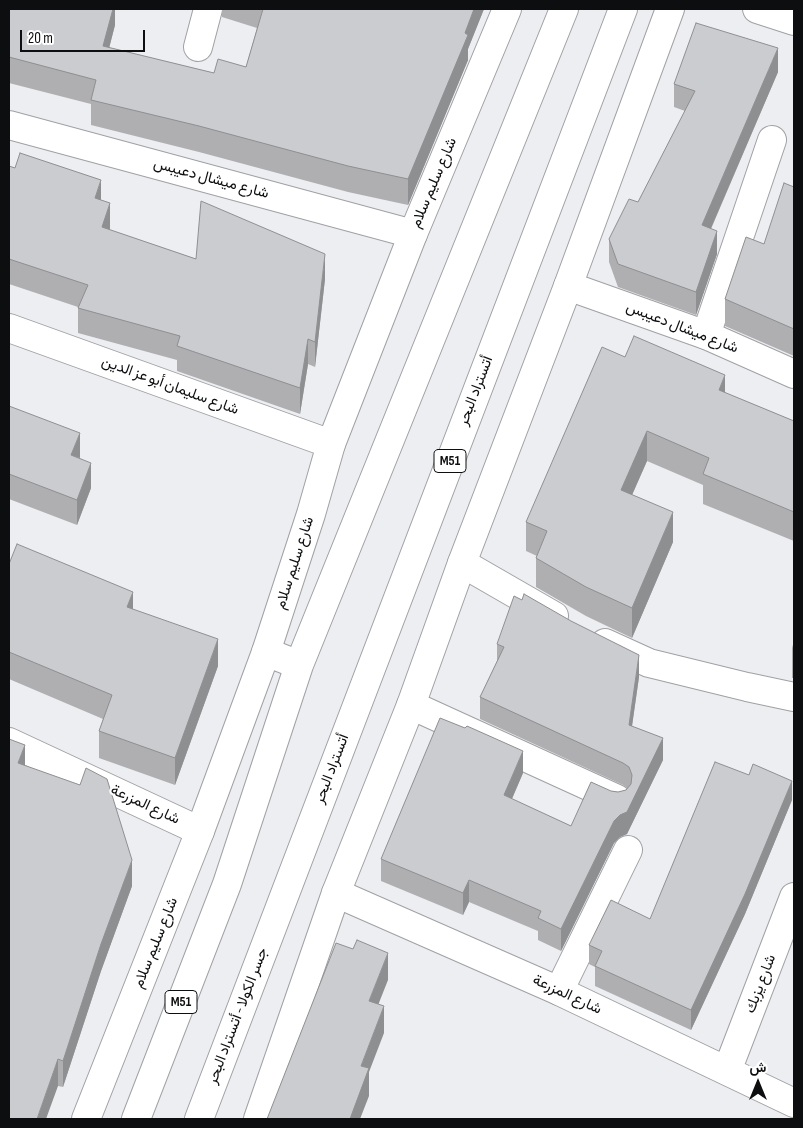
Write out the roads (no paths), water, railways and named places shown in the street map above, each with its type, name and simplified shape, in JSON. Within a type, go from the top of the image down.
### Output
[{"type":"main road","points":[[198,47],[208,9]]},
{"type":"main road","name":"شارع سليم سلام","points":[[86,1119],[200,831],[266,652],[311,514],[331,444],[413,234],[507,9]]},
{"type":"main road","name":"M51","points":[[136,1119],[226,884],[299,664],[564,9]]},
{"type":"main road","name":"أتستراد البحر","points":[[277,913],[622,9]]},
{"type":"main road","points":[[258,1119],[336,893],[411,706],[462,563],[568,286],[670,9]]},
{"type":"main road","points":[[757,9],[794,21]]},
{"type":"main road","name":"شارع ميشال دعيبس","points":[[9,125],[413,234]]},
{"type":"main road","points":[[706,335],[772,140]]},
{"type":"main road","name":"شارع ميشال دعيبس","points":[[568,286],[706,335],[794,374]]},
{"type":"main road","name":"شارع سليمان أبو عز الدين","points":[[9,328],[331,444]]},
{"type":"main road","points":[[462,563],[583,632],[649,663],[794,697]]},
{"type":"main road","points":[[266,652],[299,664]]},
{"type":"main road","points":[[411,706],[617,799]]},
{"type":"main road","name":"شارع المزرعة","points":[[9,742],[200,831]]},
{"type":"main road","points":[[559,991],[628,850]]},
{"type":"main road","name":"شارع المزرعة","points":[[336,893],[559,991],[794,1103]]},
{"type":"main road","name":"شارع يزبك","points":[[727,1071],[794,897]]},
{"type":"main road","name":"جسر الكولا - أتستراد البحر","points":[[199,1119],[277,913]]}]
